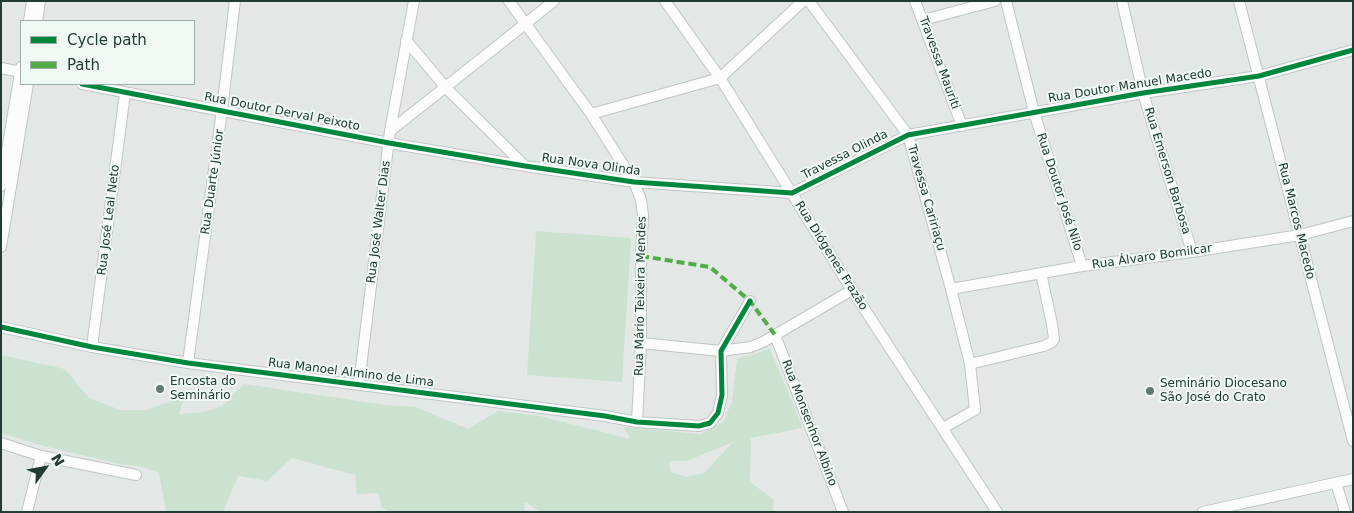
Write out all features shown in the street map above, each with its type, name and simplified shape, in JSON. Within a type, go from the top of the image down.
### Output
[{"type":"street","points":[[29,20],[32,1]]},
{"type":"street","points":[[37,20],[40,1]]},
{"type":"street","name":"Rua Duarte Júnior","points":[[188,363],[235,1]]},
{"type":"street","name":"Rua José Walter Dias","points":[[359,384],[390,131],[414,1]]},
{"type":"street","name":"Rua Mário Teixeira Mendes","points":[[509,1],[591,114],[634,182],[641,200],[643,215],[641,343],[637,422]]},
{"type":"street","points":[[390,131],[554,1]]},
{"type":"street","name":"Rua Diógenes Frazão","points":[[665,1],[720,78],[852,290],[997,512]]},
{"type":"street","points":[[591,114],[720,78],[803,1]]},
{"type":"street","name":"Travessa Caririaçu","points":[[809,1],[908,135],[970,364],[975,408],[943,428]]},
{"type":"street","name":"Travessa Mauriti","points":[[915,1],[962,126]]},
{"type":"street","points":[[923,20],[994,1]]},
{"type":"street","name":"Rua Doutor José Nilo","points":[[1006,1],[1034,112],[1082,266]]},
{"type":"street","name":"Rua Emerson Barbosa","points":[[1122,1],[1143,93],[1192,252]]},
{"type":"street","name":"Rua Marcos Macedo","points":[[1239,1],[1350,419],[1353,441]]},
{"type":"street","points":[[406,40],[446,88],[525,166]]},
{"type":"street","name":"Rua Doutor Manuel Macedo","points":[[908,135],[1143,93],[1259,76],[1353,50]]},
{"type":"street","points":[[1,68],[20,70]]},
{"type":"street","points":[[1,247],[20,82]]},
{"type":"street","points":[[17,120],[28,85]]},
{"type":"street","name":"Rua Doutor Derval Peixoto","points":[[87,85],[389,143]]},
{"type":"street","name":"Rua José Leal Neto","points":[[92,347],[126,93]]},
{"type":"street","name":"Travessa Olinda","points":[[792,193],[908,135]]},
{"type":"street","name":"Rua Nova Olinda","points":[[389,143],[634,182],[792,193]]},
{"type":"street","points":[[1,186],[9,165]]},
{"type":"street","name":"Rua Álvaro Bomilcar","points":[[951,289],[1082,266],[1192,252],[1300,235],[1353,221]]},
{"type":"street","points":[[970,364],[1044,346],[1052,342],[1054,335],[1041,273]]},
{"type":"street","points":[[641,343],[722,351],[751,347],[852,290]]},
{"type":"street","points":[[722,351],[750,301]]},
{"type":"street","name":"Rua Manoel Almino de Lima","points":[[1,326],[92,347],[188,363],[605,416],[637,422],[700,426],[710,423],[718,413],[722,395],[722,351]]},
{"type":"street","name":"Rua Monsenhor Albino","points":[[775,335],[843,512]]},
{"type":"street","points":[[1,444],[40,456],[136,474]]},
{"type":"street","points":[[27,512],[40,456]]},
{"type":"street","points":[[1203,512],[1353,479]]},
{"type":"street","points":[[1336,483],[1345,512]]},
{"type":"green space","points":[[536,231],[631,238],[622,382],[527,375]]},
{"type":"green space","points":[[770,349],[803,428],[751,438],[750,482],[774,500],[773,512],[541,512],[525,502],[524,512],[391,512],[381,507],[379,493],[357,494],[355,475],[292,458],[267,481],[238,476],[223,512],[166,512],[159,473],[143,467],[119,464],[44,446],[1,433],[1,355],[65,369],[89,398],[120,410],[146,410],[185,396],[179,414],[203,412],[222,406],[244,384],[386,405],[416,407],[468,429],[498,411],[540,416],[630,439],[624,427],[701,434],[723,422],[732,401],[737,359]],"holes":[[[733,442],[704,473],[686,477],[671,472],[669,461],[687,461]]]},
{"type":"marked path","points":[[641,256],[710,267],[750,301],[775,335]]},
{"type":"cycle path","points":[[87,85],[389,143],[525,166],[634,182],[792,193],[908,135],[1143,93],[1259,76],[1353,50]]},
{"type":"cycle path","points":[[1,327],[92,347],[188,363],[605,416],[637,422],[699,426],[710,423],[718,413],[722,395],[721,351],[750,301]]},
{"type":"place","name":"Encosta do Seminário","points":[[160,389]]},
{"type":"place","name":"Seminário Diocesano São José do Crato","points":[[1150,391]]}]
